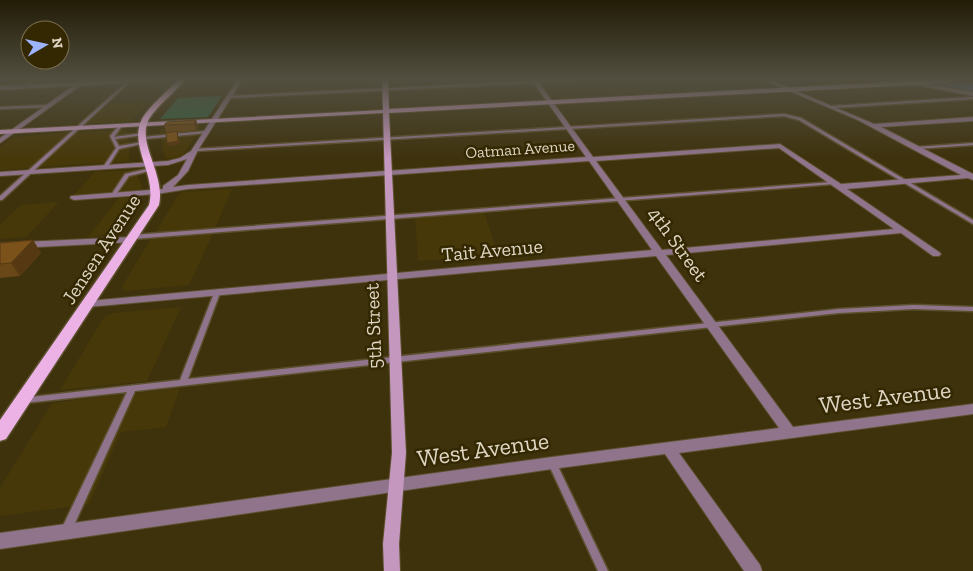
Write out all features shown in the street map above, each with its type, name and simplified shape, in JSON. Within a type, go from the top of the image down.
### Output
[{"type":"main road","points":[[143,135],[146,118],[158,106]]},
{"type":"main road","name":"Jensen Avenue","points":[[0,434],[154,205],[157,192],[143,135]]},
{"type":"street","points":[[0,141],[49,106]]},
{"type":"street","points":[[157,192],[176,183],[224,106]]},
{"type":"street","name":"5th Street","points":[[387,106],[399,453],[391,544],[392,571]]},
{"type":"street","points":[[0,132],[120,126],[143,135],[214,121],[490,106]]},
{"type":"street","name":"4th Street","points":[[552,106],[789,432]]},
{"type":"street","points":[[828,106],[874,126],[972,177]]},
{"type":"street","points":[[874,126],[973,119]]},
{"type":"street","name":"Oatman Avenue","points":[[74,198],[157,192],[188,187],[780,146],[900,231],[936,254]]},
{"type":"street","points":[[0,174],[105,167],[150,167],[175,161],[194,151]]},
{"type":"street","points":[[835,185],[972,177]]},
{"type":"street","name":"Tait Avenue","points":[[88,304],[900,231]]},
{"type":"street","points":[[0,246],[132,239]]},
{"type":"street","name":"West Avenue","points":[[0,541],[396,484],[973,409]]},
{"type":"street","points":[[668,448],[754,571]]},
{"type":"lane","points":[[0,108],[49,106]]},
{"type":"lane","points":[[0,199],[103,106]]},
{"type":"lane","points":[[832,107],[853,106]]},
{"type":"lane","points":[[194,151],[784,115],[800,119],[973,222]]},
{"type":"lane","points":[[112,138],[120,126]]},
{"type":"lane","points":[[112,138],[206,132]]},
{"type":"lane","points":[[105,167],[118,148],[143,135]]},
{"type":"lane","points":[[112,138],[118,148]]},
{"type":"lane","points":[[916,148],[973,144]]},
{"type":"lane","points":[[113,195],[127,175],[150,167]]},
{"type":"lane","points":[[132,239],[390,216],[835,185]]},
{"type":"lane","points":[[183,383],[217,293]]},
{"type":"lane","points":[[24,400],[396,358],[879,308],[973,309]]},
{"type":"lane","points":[[66,531],[132,389]]},
{"type":"lane","points":[[552,463],[604,571]]},
{"type":"shaded area","points":[[105,106],[147,106],[131,121],[84,124]]},
{"type":"shaded area","points":[[202,126],[182,156],[166,159],[163,152],[160,129]]},
{"type":"shaded area","points":[[124,130],[129,132],[129,161],[39,167],[77,132]]},
{"type":"shaded area","points":[[71,132],[30,168],[0,170],[0,147],[14,137]]},
{"type":"shaded area","points":[[135,170],[142,187],[140,190],[73,196],[95,172]]},
{"type":"shaded area","points":[[232,189],[215,228],[156,232],[178,195],[183,192]]},
{"type":"shaded area","points":[[135,197],[142,199],[120,229],[109,235],[88,237],[119,198]]},
{"type":"shaded area","points":[[59,202],[26,237],[0,239],[0,225],[21,205]]},
{"type":"shaded area","points":[[484,212],[498,255],[418,261],[415,218]]},
{"type":"shaded area","points":[[213,234],[189,285],[126,291],[121,288],[151,239]]},
{"type":"shaded area","points":[[181,307],[147,381],[60,390],[104,317],[113,313]]},
{"type":"shaded area","points":[[180,388],[166,427],[121,432],[89,504],[0,516],[0,488],[52,403]]},
{"type":"green space","points":[[171,106],[216,106],[208,117],[160,119]]},
{"type":"building","points":[[196,120],[194,124],[164,125],[167,122]]},
{"type":"building","points":[[177,131],[178,141],[167,143],[166,133]]},
{"type":"building","points":[[33,240],[11,263],[0,264],[0,243]]}]
